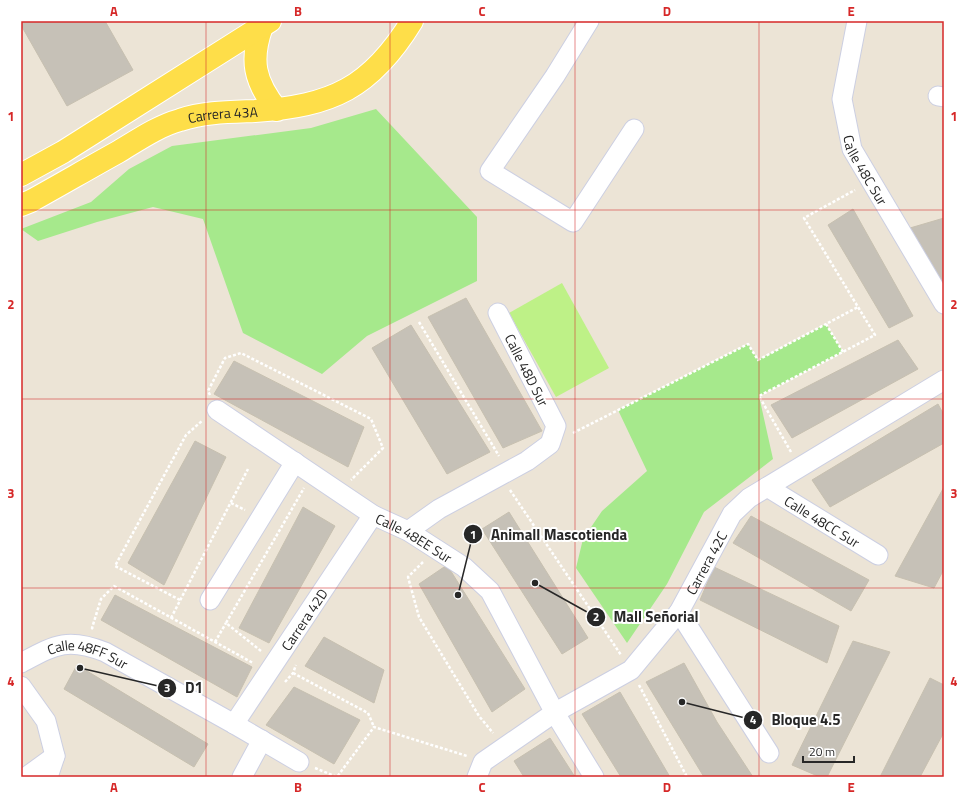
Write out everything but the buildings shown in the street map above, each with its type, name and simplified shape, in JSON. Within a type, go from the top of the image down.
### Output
[{"type":"main road","points":[[266,23],[256,43],[256,67],[258,79],[266,96],[277,110]]},
{"type":"main road","points":[[21,175],[63,152],[266,23]]},
{"type":"main road","name":"Carrera 43A","points":[[21,205],[37,198],[152,132],[179,120],[206,114],[277,110],[302,106],[326,99],[349,88],[379,65],[405,26]]},
{"type":"street","points":[[589,21],[555,76],[490,171],[573,222],[634,129]]},
{"type":"street","name":"Calle 48C Sur","points":[[857,21],[842,99],[852,149],[944,304]]},
{"type":"street","name":"Calle 48D Sur","points":[[498,313],[556,426],[550,444]]},
{"type":"street","name":"Carrera 42C","points":[[480,769],[504,747],[554,713],[631,670],[679,612],[732,514],[749,498],[944,380]]},
{"type":"street","name":"Calle 48EE Sur","points":[[217,410],[373,515],[408,531],[464,567],[490,591],[554,713],[594,777]]},
{"type":"street","points":[[408,531],[439,509],[505,474],[527,461],[550,444]]},
{"type":"street","points":[[210,600],[295,462]]},
{"type":"street","name":"Calle 48CC Sur","points":[[767,487],[878,555]]},
{"type":"street","name":"Carrera 42D","points":[[234,724],[373,515]]},
{"type":"street","points":[[679,612],[769,753]]},
{"type":"street","name":"Calle 48FF Sur","points":[[21,663],[46,650],[65,644],[85,644],[105,652],[299,762]]},
{"type":"street","points":[[21,686],[46,721],[55,756],[48,777]]},
{"type":"street","points":[[242,777],[262,740]]},
{"type":"street","points":[[26,777],[55,756]]},
{"type":"path","points":[[800,467],[759,396],[874,335],[804,218],[871,180]]},
{"type":"path","points":[[550,444],[748,344],[758,360],[858,307]]},
{"type":"path","points":[[419,322],[505,474],[631,670],[687,777]]},
{"type":"path","points":[[826,324],[843,352]]},
{"type":"path","points":[[180,600],[115,566],[186,435],[217,410],[208,391],[225,358],[241,353],[371,419],[383,448],[339,492]]},
{"type":"path","points":[[171,618],[248,469]]},
{"type":"path","points":[[216,642],[226,622],[312,474]]},
{"type":"path","points":[[424,561],[408,577],[419,617],[479,716],[504,747]]},
{"type":"path","points":[[98,632],[92,628],[101,599],[114,586],[269,672]]},
{"type":"path","points":[[226,622],[259,650]]},
{"type":"path","points":[[283,685],[293,673],[297,663]]},
{"type":"path","points":[[293,673],[368,713],[374,727],[480,769]]},
{"type":"path","points":[[299,762],[337,777],[374,727]]},
{"type":"green space","points":[[376,109],[477,217],[477,281],[367,336],[322,374],[243,333],[203,219],[153,207],[97,222],[38,241],[21,229],[91,202],[129,169],[172,146],[311,128]]},
{"type":"green space","points":[[562,283],[609,368],[556,397],[509,313]]},
{"type":"green space","points":[[826,324],[843,352],[759,396],[773,459],[704,512],[667,584],[627,643],[576,568],[583,539],[602,511],[647,471],[618,410],[748,344],[758,360]]},
{"type":"place","name":"Mall Señorial","points":[[535,583]]},
{"type":"place","name":"Animall Mascotienda","points":[[458,595]]},
{"type":"place","name":"D1","points":[[80,668]]},
{"type":"place","name":"Bloque 4.5","points":[[682,702]]}]
